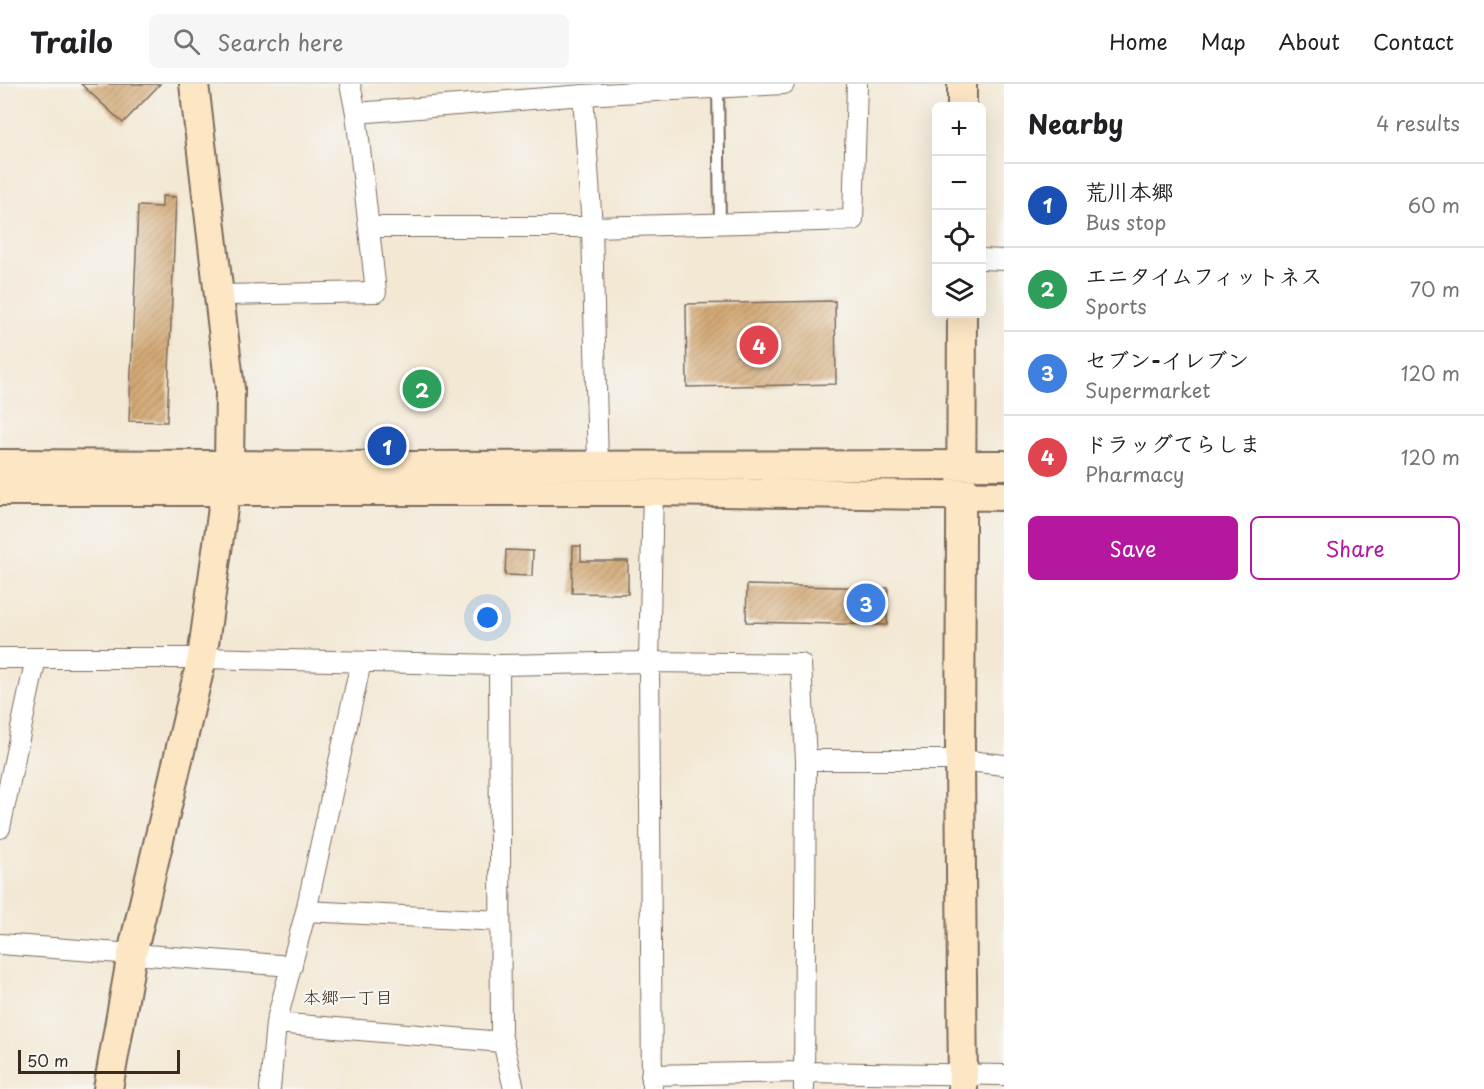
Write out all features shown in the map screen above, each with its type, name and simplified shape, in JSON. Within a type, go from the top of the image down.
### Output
[{"type":"street","points":[[108,1089],[132,954],[202,658],[228,478],[230,389],[194,84]]},
{"type":"street","points":[[220,295],[376,292],[356,113],[350,84]]},
{"type":"street","points":[[356,113],[583,95],[784,84]]},
{"type":"street","points":[[369,227],[592,227],[853,220],[857,84]]},
{"type":"street","points":[[962,84],[962,102]]},
{"type":"street","points":[[583,95],[592,227],[598,465]]},
{"type":"street","points":[[986,259],[1004,260]]},
{"type":"street","points":[[962,318],[960,760],[963,1082]]},
{"type":"street","points":[[0,464],[228,478],[653,492],[1004,496]]},
{"type":"street","points":[[0,490],[228,478],[598,465],[1004,465]]},
{"type":"street","points":[[653,492],[649,662],[651,1082],[963,1082],[1004,1076]]},
{"type":"street","points":[[0,658],[202,658],[499,665],[649,662],[801,664],[806,760],[803,1081]]},
{"type":"street","points":[[0,828],[3,800],[36,658]]},
{"type":"street","points":[[270,1089],[276,1023],[306,911],[362,662]]},
{"type":"street","points":[[499,665],[502,1042],[514,1089]]},
{"type":"street","points":[[806,760],[960,760],[1004,765]]},
{"type":"street","points":[[306,911],[500,921]]},
{"type":"street","points":[[0,944],[292,966]]},
{"type":"street","points":[[276,1023],[502,1042]]},
{"type":"lane","points":[[718,88],[720,224]]},
{"type":"building","points":[[81,84],[160,84],[123,123]]},
{"type":"building","points":[[162,196],[176,197],[167,422],[129,421],[138,206],[162,207]]},
{"type":"building","points":[[835,301],[836,384],[687,387],[686,304]]},
{"type":"building","points":[[573,546],[581,546],[581,561],[628,561],[628,594],[572,593]]},
{"type":"building","points":[[506,550],[533,551],[532,576],[505,575]]},
{"type":"building","points":[[747,585],[888,588],[887,625],[746,622]]},
{"type":"place","name":"ドラッグてらしま","points":[[759,345]]},
{"type":"place","name":"エニタイムフィットネス","points":[[422,389]]},
{"type":"place","name":"荒川本郷","points":[[387,446]]},
{"type":"place","name":"セブン-イレブン","points":[[866,603]]},
{"type":"district","name":"本郷一丁目","points":[[348,996]]}]
